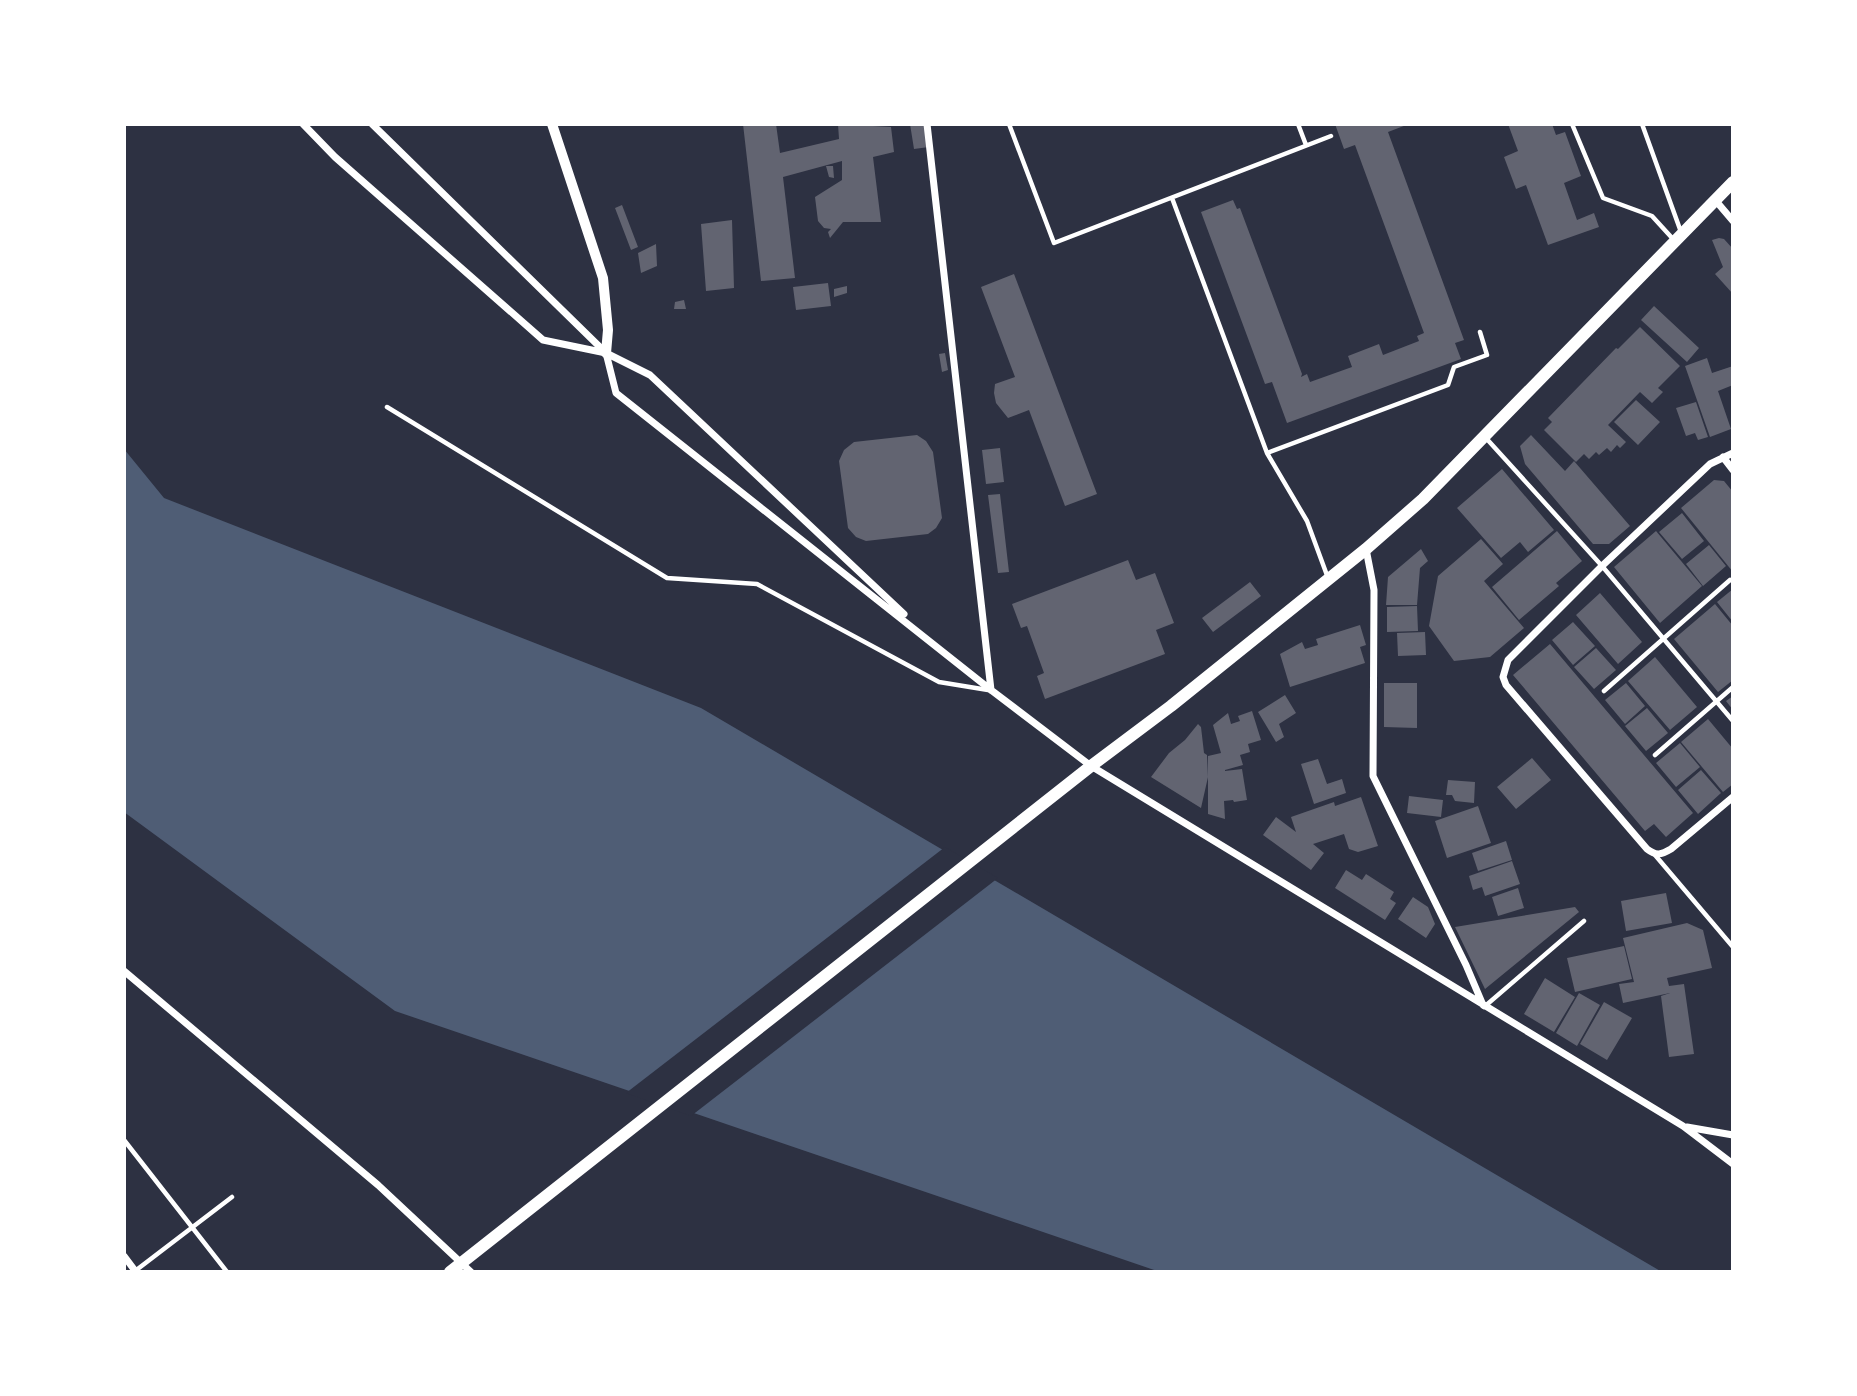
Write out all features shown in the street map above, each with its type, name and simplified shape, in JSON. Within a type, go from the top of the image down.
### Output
[{"type":"main road","points":[[462,1270],[1366,549],[1423,499],[1733,183]]},
{"type":"street","points":[[303,124],[335,157],[543,340],[606,354],[650,375],[938,646]]},
{"type":"street","points":[[372,124],[606,354]]},
{"type":"street","points":[[552,124],[603,278],[608,330],[606,354],[616,393],[1091,766],[1683,1126],[1733,1164]]},
{"type":"street","points":[[927,124],[991,690]]},
{"type":"street","points":[[1716,201],[1733,221]]},
{"type":"street","points":[[1733,453],[1710,464],[1602,566],[1508,660],[1503,677],[1506,685],[1654,854],[1663,854],[1671,849],[1733,797]]},
{"type":"street","points":[[1723,457],[1733,470]]},
{"type":"street","points":[[1366,549],[1374,590],[1373,776],[1484,1007]]},
{"type":"street","points":[[124,971],[378,1185],[462,1270]]},
{"type":"street","points":[[1683,1126],[1733,1135]]},
{"type":"street","points":[[124,1256],[136,1271]]},
{"type":"lane","points":[[1009,124],[1054,243],[1332,135]]},
{"type":"lane","points":[[1298,124],[1306,145]]},
{"type":"lane","points":[[1572,124],[1603,198],[1652,216],[1678,238]]},
{"type":"lane","points":[[1642,124],[1678,238]]},
{"type":"lane","points":[[1172,198],[1267,453],[1307,521],[1328,579]]},
{"type":"lane","points":[[1267,453],[1448,385],[1454,367],[1488,355],[1480,332]]},
{"type":"lane","points":[[387,407],[667,578],[757,584],[939,682],[991,690]]},
{"type":"lane","points":[[1484,436],[1602,566],[1733,721]]},
{"type":"lane","points":[[1604,691],[1730,580]]},
{"type":"lane","points":[[1655,755],[1733,687]]},
{"type":"lane","points":[[1654,854],[1733,947]]},
{"type":"lane","points":[[1484,1007],[1584,921]]},
{"type":"lane","points":[[124,1140],[227,1272]]},
{"type":"lane","points":[[136,1271],[232,1197]]},
{"type":"water","points":[[124,449],[164,498],[701,708],[1662,1272],[1160,1272],[395,1011],[124,812]]},
{"type":"pier","points":[[945,847],[998,878],[691,1116],[626,1093]]},
{"type":"building","points":[[743,124],[776,124],[780,153],[839,139],[838,124],[891,127],[894,152],[873,157],[881,222],[843,222],[830,238],[828,232],[831,229],[824,228],[818,221],[815,197],[842,180],[842,161],[783,177],[795,278],[761,281]]},
{"type":"building","points":[[910,124],[927,124],[929,147],[914,149]]},
{"type":"building","points":[[1335,124],[1409,124],[1388,132],[1464,340],[1455,343],[1461,359],[1287,423],[1272,382],[1265,384],[1201,212],[1233,200],[1237,209],[1240,208],[1301,377],[1307,374],[1310,382],[1352,367],[1348,356],[1379,344],[1383,355],[1419,341],[1417,336],[1424,333],[1355,145],[1344,149]]},
{"type":"building","points":[[1508,124],[1552,124],[1556,135],[1565,132],[1581,176],[1564,183],[1577,220],[1594,213],[1599,227],[1548,245],[1526,185],[1516,189],[1504,157],[1518,151]]},
{"type":"building","points":[[826,166],[833,166],[834,178],[829,177]]},
{"type":"building","points":[[622,205],[638,247],[631,250],[615,208]]},
{"type":"building","points":[[732,220],[734,288],[706,291],[701,224]]},
{"type":"building","points":[[1724,239],[1733,249],[1733,294],[1715,274],[1723,267],[1712,240]]},
{"type":"building","points":[[656,244],[657,266],[641,273],[638,253]]},
{"type":"building","points":[[1014,274],[1097,494],[1065,506],[1029,410],[1008,418],[996,403],[995,384],[1015,377],[981,287]]},
{"type":"building","points":[[828,283],[831,306],[796,310],[793,287]]},
{"type":"building","points":[[847,286],[847,293],[834,297],[834,289]]},
{"type":"building","points":[[684,300],[686,309],[674,309],[675,302]]},
{"type":"building","points":[[1654,306],[1699,348],[1687,362],[1641,320]]},
{"type":"building","points":[[1640,327],[1680,366],[1658,388],[1663,392],[1652,403],[1640,392],[1608,425],[1626,442],[1620,448],[1617,445],[1611,452],[1607,448],[1599,455],[1596,452],[1589,459],[1584,454],[1576,462],[1544,430],[1552,422],[1548,418]]},
{"type":"building","points":[[945,353],[948,370],[942,372],[939,354]]},
{"type":"building","points":[[1707,358],[1712,373],[1733,366],[1733,385],[1718,391],[1731,429],[1710,437],[1685,366]]},
{"type":"building","points":[[1636,400],[1660,422],[1638,445],[1614,422]]},
{"type":"building","points":[[1696,402],[1708,437],[1698,440],[1695,433],[1686,436],[1676,408]]},
{"type":"building","points":[[917,435],[926,441],[933,452],[942,518],[928,534],[866,541],[856,537],[848,528],[839,461],[844,450],[854,442]]},
{"type":"building","points":[[1531,435],[1565,471],[1574,461],[1630,526],[1609,544],[1593,544],[1525,464],[1520,446]]},
{"type":"building","points":[[1000,448],[1004,482],[986,484],[982,450]]},
{"type":"building","points":[[1502,469],[1554,530],[1528,552],[1520,542],[1501,558],[1457,508]]},
{"type":"building","points":[[1714,480],[1724,481],[1733,492],[1733,572],[1681,508]]},
{"type":"building","points":[[1000,494],[1009,572],[998,573],[988,495]]},
{"type":"building","points":[[1682,513],[1704,541],[1682,559],[1659,532]]},
{"type":"building","points":[[1557,531],[1582,561],[1556,583],[1559,586],[1519,620],[1492,587]]},
{"type":"building","points":[[1656,531],[1702,586],[1660,623],[1614,567]]},
{"type":"building","points":[[1481,539],[1503,564],[1484,581],[1524,628],[1490,657],[1454,661],[1429,626],[1438,576]]},
{"type":"building","points":[[1709,545],[1726,566],[1703,586],[1686,564]]},
{"type":"building","points":[[1421,549],[1428,561],[1420,568],[1417,605],[1386,605],[1388,577]]},
{"type":"building","points":[[1128,560],[1136,580],[1155,573],[1174,623],[1156,630],[1165,654],[1045,699],[1037,676],[1044,673],[1027,626],[1021,628],[1012,604]]},
{"type":"building","points":[[1250,582],[1261,596],[1213,632],[1202,618]]},
{"type":"building","points":[[1733,589],[1733,622],[1717,602]]},
{"type":"building","points":[[1600,593],[1642,642],[1618,664],[1576,615]]},
{"type":"building","points":[[1715,604],[1733,626],[1733,680],[1718,692],[1674,639]]},
{"type":"building","points":[[1417,606],[1418,631],[1387,632],[1387,607]]},
{"type":"building","points":[[1573,622],[1595,646],[1573,665],[1552,640]]},
{"type":"building","points":[[1360,625],[1366,645],[1360,647],[1365,663],[1290,687],[1280,654],[1302,642],[1305,649],[1318,645],[1316,639]]},
{"type":"building","points":[[1425,632],[1426,655],[1398,656],[1397,633]]},
{"type":"building","points":[[1550,644],[1693,813],[1666,837],[1654,824],[1645,831],[1513,675]]},
{"type":"building","points":[[1596,648],[1616,670],[1594,689],[1574,667]]},
{"type":"building","points":[[1655,657],[1697,707],[1670,730],[1628,681]]},
{"type":"building","points":[[1384,683],[1417,683],[1417,728],[1384,727]]},
{"type":"building","points":[[1626,683],[1645,706],[1625,724],[1605,700]]},
{"type":"building","points":[[1285,695],[1296,713],[1279,724],[1284,737],[1276,742],[1258,712]]},
{"type":"building","points":[[1733,696],[1733,710],[1726,701]]},
{"type":"building","points":[[1647,708],[1668,733],[1646,751],[1625,726]]},
{"type":"building","points":[[1252,711],[1261,740],[1248,744],[1250,752],[1240,755],[1243,765],[1225,770],[1242,769],[1247,800],[1224,801],[1225,819],[1208,814],[1208,756],[1221,753],[1213,725],[1228,713],[1231,724],[1240,721],[1238,716]]},
{"type":"building","points":[[1708,719],[1733,749],[1733,784],[1723,792],[1681,742]]},
{"type":"building","points":[[1198,724],[1201,727],[1204,753],[1207,755],[1208,777],[1201,808],[1151,777],[1169,753],[1185,740]]},
{"type":"building","points":[[1680,743],[1700,767],[1676,787],[1656,763]]},
{"type":"building","points":[[1532,758],[1551,780],[1516,809],[1497,787]]},
{"type":"building","points":[[1318,759],[1327,784],[1342,779],[1346,793],[1314,804],[1301,764]]},
{"type":"building","points":[[1701,770],[1721,793],[1698,814],[1678,790]]},
{"type":"building","points":[[1448,780],[1475,782],[1474,803],[1455,801],[1452,795],[1446,795]]},
{"type":"building","points":[[1409,796],[1443,800],[1441,817],[1407,813]]},
{"type":"building","points":[[1361,797],[1378,846],[1358,852],[1349,849],[1344,834],[1313,844],[1324,853],[1311,870],[1263,835],[1276,817],[1296,832],[1291,817],[1334,802],[1335,806]]},
{"type":"building","points":[[1478,806],[1491,843],[1447,858],[1435,821]]},
{"type":"building","points":[[1506,841],[1512,860],[1478,871],[1472,853]]},
{"type":"building","points":[[1512,861],[1520,884],[1485,896],[1482,887],[1473,890],[1469,876]]},
{"type":"building","points":[[1346,870],[1362,880],[1366,874],[1394,892],[1390,899],[1396,903],[1385,920],[1335,888]]},
{"type":"building","points":[[1518,888],[1524,908],[1498,916],[1492,897]]},
{"type":"building","points":[[1666,893],[1672,923],[1626,931],[1621,901]]},
{"type":"building","points":[[1413,897],[1428,907],[1435,924],[1426,938],[1398,919]]},
{"type":"building","points":[[1575,907],[1579,912],[1485,989],[1455,927]]},
{"type":"building","points":[[1687,923],[1703,930],[1712,968],[1667,978],[1669,986],[1684,984],[1694,1054],[1669,1057],[1661,996],[1670,993],[1623,1003],[1619,984],[1634,982],[1623,938]]},
{"type":"building","points":[[1624,946],[1632,979],[1575,992],[1567,958]]},
{"type":"building","points":[[1545,978],[1575,997],[1554,1032],[1524,1014]]},
{"type":"building","points":[[1579,993],[1600,1005],[1577,1046],[1556,1033]]},
{"type":"building","points":[[1604,1002],[1632,1018],[1607,1060],[1580,1044]]}]
